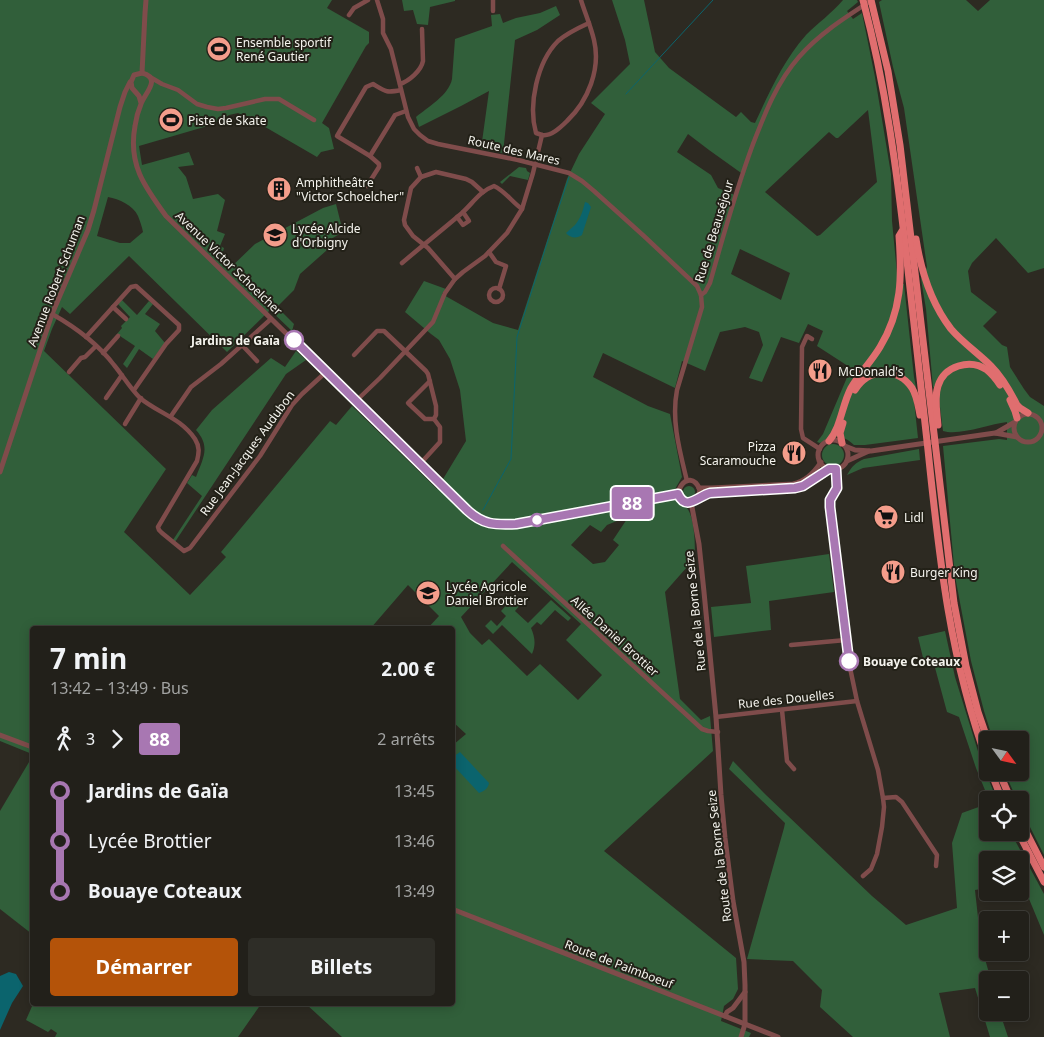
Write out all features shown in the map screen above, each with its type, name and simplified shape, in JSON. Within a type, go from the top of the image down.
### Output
[{"type":"highway","points":[[864,0],[887,107],[946,597],[956,655],[968,704],[979,736]]},
{"type":"highway","points":[[871,0],[894,103],[908,206],[954,603],[966,666],[985,731]]},
{"type":"highway","points":[[908,206],[913,212],[918,252],[924,275],[940,312],[960,338],[997,373],[1017,405],[1028,413]]},
{"type":"highway","points":[[828,441],[833,436],[850,390],[881,346],[892,321],[901,284],[899,236],[903,228]]},
{"type":"highway","points":[[935,440],[938,433],[936,399],[938,386],[944,374],[952,368],[962,365],[968,364],[982,367],[992,375],[1013,406],[1016,420]]},
{"type":"highway","points":[[843,444],[841,429],[854,393],[860,383],[868,376],[877,373],[887,372],[895,375],[909,384],[917,399],[925,467],[931,481]]},
{"type":"highway","points":[[1029,838],[1044,867]]},
{"type":"highway","points":[[1023,841],[1044,882]]},
{"type":"street","points":[[142,73],[146,0]]},
{"type":"street","points":[[349,15],[354,8],[368,0]]},
{"type":"street","name":"Route des Mares","points":[[377,0],[383,33],[391,49],[406,111],[414,129],[420,135],[428,141],[438,144],[569,173],[582,181],[690,278],[697,286],[701,295]]},
{"type":"street","points":[[493,0],[494,11]]},
{"type":"street","points":[[581,0],[589,23],[594,42],[595,58],[590,87],[584,101],[575,114],[556,131],[546,136],[536,133],[533,113],[534,93],[548,55],[558,42],[570,32],[589,23]]},
{"type":"street","name":"Rue de Beauséjour","points":[[687,481],[676,428],[675,402],[700,316],[702,307],[701,295],[710,283],[741,178],[771,100],[800,55],[825,32],[871,0]]},
{"type":"street","points":[[400,84],[406,82],[422,66],[422,30]]},
{"type":"street","points":[[141,103],[131,85],[132,79],[136,74],[145,73],[162,84],[178,90],[197,104],[218,109],[265,99],[279,99],[314,120]]},
{"type":"street","points":[[149,76],[151,82],[149,89]]},
{"type":"street","name":"Avenue Robert Schuman","points":[[0,472],[52,314],[88,230],[114,126],[132,79]]},
{"type":"street","points":[[124,96],[136,92],[142,93],[162,84]]},
{"type":"street","points":[[367,186],[379,164],[370,156],[337,136],[366,87],[374,84],[390,92],[401,90]]},
{"type":"street","name":"Avenue Victor Schoelcher","points":[[149,89],[141,103],[135,125],[133,154],[141,178],[166,216],[472,515],[484,522],[495,525],[516,524],[678,494]]},
{"type":"street","points":[[370,156],[395,114],[406,111]]},
{"type":"street","points":[[356,401],[433,322],[446,293],[455,279],[489,252],[507,233],[522,209],[542,135]]},
{"type":"street","points":[[417,168],[421,177]]},
{"type":"street","points":[[455,279],[424,244],[412,236],[404,225],[411,188],[421,177],[436,172],[466,179],[482,192]]},
{"type":"street","points":[[402,263],[457,217],[482,192],[494,186],[522,209]]},
{"type":"street","points":[[457,217],[464,225],[469,221],[462,212]]},
{"type":"street","points":[[489,252],[496,262],[506,266],[498,289]]},
{"type":"street","points":[[86,336],[131,287],[136,286],[178,325],[179,330],[166,344],[134,390]]},
{"type":"street","points":[[113,307],[126,319]]},
{"type":"street","name":"Rue Jean-Jacques Audubon","points":[[52,314],[86,336],[113,363],[141,398],[154,408],[171,416],[188,430],[199,446],[197,461],[158,527],[162,533],[184,551],[190,548],[255,463],[292,405],[326,372]]},
{"type":"street","points":[[171,416],[191,387],[221,364],[271,318]]},
{"type":"street","points":[[354,355],[377,331],[384,331],[426,370],[436,406],[434,418]]},
{"type":"street","points":[[103,353],[118,336]]},
{"type":"street","points":[[812,338],[807,336],[802,347],[801,429],[804,438],[820,449]]},
{"type":"street","points":[[242,345],[257,361]]},
{"type":"street","points":[[69,372],[81,358],[86,357],[96,346]]},
{"type":"street","points":[[106,398],[122,375]]},
{"type":"street","points":[[430,381],[408,403],[425,419],[434,418]]},
{"type":"street","points":[[125,424],[141,398]]},
{"type":"street","points":[[995,433],[1021,415],[1028,413],[1034,414],[1042,424],[1042,430],[1037,439],[1028,442],[1019,439],[1014,428],[1016,420]]},
{"type":"street","points":[[420,464],[440,442],[440,427],[434,418]]},
{"type":"street","points":[[829,469],[821,462],[819,454],[824,443],[828,441],[835,440],[855,450],[870,451],[995,433],[1017,436]]},
{"type":"street","points":[[698,498],[699,488],[694,482],[687,481],[681,484],[678,494],[682,500],[687,502],[691,502],[710,493],[798,487],[808,483],[829,469],[840,468],[846,461],[848,453],[843,444]]},
{"type":"street","points":[[846,461],[870,451]]},
{"type":"street","points":[[699,488],[792,484],[810,476],[821,462]]},
{"type":"street","points":[[836,469],[837,488],[830,500],[830,507],[849,663],[857,701],[878,770],[884,798],[882,827],[877,854],[871,869],[863,876]]},
{"type":"street","name":"Rue de la Borne Seize","points":[[691,502],[699,544],[716,717]]},
{"type":"street","name":"Allée Daniel Brottier","points":[[503,546],[702,729],[718,732]]},
{"type":"street","points":[[792,645],[846,640]]},
{"type":"street","name":"Rue des Douelles","points":[[716,717],[857,701]]},
{"type":"street","points":[[782,710],[787,761],[794,769]]},
{"type":"street","name":"Route de la Borne Seize","points":[[716,717],[725,838],[733,901],[744,962],[745,992]]},
{"type":"street","points":[[0,734],[30,746]]},
{"type":"street","points":[[884,798],[896,797],[902,802],[937,855],[936,866]]},
{"type":"street","name":"Route de Paimboeuf","points":[[455,911],[778,1037]]},
{"type":"street","points":[[725,1016],[745,992]]},
{"type":"street","points":[[741,1037],[745,1024],[745,992]]},
{"type":"green space","points":[[0,0],[332,0],[327,8],[369,32],[369,43],[322,123],[329,128],[334,149],[321,152],[317,157],[238,113],[229,115],[211,125],[139,146],[142,165],[189,152],[194,165],[178,167],[186,177],[193,199],[218,194],[225,200],[217,231],[225,234],[220,246],[224,248],[220,262],[228,270],[255,244],[323,208],[336,204],[343,232],[331,239],[327,250],[300,274],[294,290],[277,307],[294,324],[292,331],[270,310],[227,352],[129,256],[70,314],[62,307],[44,351],[166,469],[124,532],[190,595],[226,557],[221,552],[330,421],[336,425],[352,406],[437,489],[466,441],[460,390],[450,359],[439,340],[405,312],[424,281],[446,289],[442,294],[493,323],[518,330],[567,179],[579,154],[605,114],[591,103],[630,64],[625,40],[612,0],[644,0],[655,52],[669,68],[736,117],[741,112],[751,122],[755,123],[783,66],[806,35],[843,0],[857,0],[858,2],[847,11],[853,19],[862,13],[875,77],[891,174],[892,221],[898,284],[904,284],[916,387],[914,401],[918,438],[865,445],[854,445],[841,437],[833,437],[820,443],[817,442],[823,434],[851,368],[817,346],[823,331],[808,324],[799,343],[781,337],[762,382],[749,378],[763,345],[759,332],[745,327],[720,332],[705,371],[682,361],[675,388],[603,353],[593,377],[648,406],[670,414],[682,477],[675,489],[679,503],[686,507],[691,517],[694,531],[695,558],[665,592],[680,699],[701,720],[710,716],[713,751],[604,851],[736,958],[738,989],[733,999],[724,1006],[721,1021],[751,1033],[749,1037],[342,1037],[308,1006],[455,1006],[455,743],[466,734],[455,724],[455,626],[430,626],[439,616],[408,585],[373,626],[30,626],[30,753],[0,741]],"holes":[[[868,110],[877,182],[817,236],[765,192],[829,132],[838,138]],[[688,134],[744,175],[737,196],[718,188],[711,175],[677,152]],[[108,197],[121,201],[133,209],[138,216],[143,232],[130,243],[120,243],[97,236]],[[740,249],[790,273],[781,300],[731,274]],[[629,516],[613,540],[619,545],[605,562],[593,564],[571,545],[590,525],[601,532],[607,525]],[[512,562],[581,624],[566,640],[602,675],[578,700],[540,664],[527,676],[489,639],[482,645],[470,633],[461,617]]]},
{"type":"green space","points":[[402,0],[455,1],[430,7],[428,25],[417,24],[413,10],[404,11]]},
{"type":"green space","points":[[882,0],[966,0],[978,11],[990,0],[1044,0],[1044,268],[1028,273],[996,238],[972,263],[968,271],[971,292],[997,312],[983,326],[1002,345],[1007,347],[1010,367],[1030,397],[1044,406],[1044,855],[1029,825],[1029,791],[1013,791],[1009,781],[1029,781],[1029,731],[990,731],[971,661],[955,576],[943,446],[999,439],[1007,440],[1007,422],[966,431],[943,431],[938,391],[933,387],[926,309],[921,279],[927,267],[904,108],[879,2]]},
{"type":"green space","points":[[556,6],[560,15],[537,30],[515,40],[503,153],[481,149],[489,91],[419,127],[416,117],[437,100],[450,85],[455,39],[492,26],[491,15],[500,14],[503,23],[540,13]]},
{"type":"green space","points":[[519,167],[526,168],[530,173],[528,180],[510,176],[502,184],[500,182]]},
{"type":"green space","points":[[122,300],[137,315],[149,301],[153,304],[145,314],[160,324],[155,331],[165,343],[153,359],[139,349],[127,368],[123,364],[135,346],[117,334],[122,328],[121,326],[130,317],[118,304]]},
{"type":"green space","points":[[296,351],[306,360],[286,374],[175,542],[173,540],[202,496],[187,483],[192,475],[196,477],[204,453],[201,436],[196,430],[212,410],[271,358],[285,367]]},
{"type":"green space","points":[[833,444],[841,447],[844,455],[841,463],[833,466],[825,463],[822,455],[825,447]]},
{"type":"green space","points":[[919,449],[920,460],[863,468],[847,475],[854,465],[864,459]]},
{"type":"green space","points":[[689,486],[695,492],[689,498],[683,492]]},
{"type":"green space","points":[[829,554],[834,592],[769,601],[771,630],[714,637],[711,607],[751,603],[746,566]]},
{"type":"green space","points":[[514,597],[521,604],[515,611],[528,623],[551,600],[571,618],[568,621],[555,610],[541,625],[537,622],[531,628],[534,641],[532,654],[502,625],[493,634],[485,626],[491,620],[497,626],[506,616],[501,611]]},
{"type":"green space","points":[[945,631],[955,677],[979,755],[979,775],[959,717],[947,712],[934,664],[925,666],[918,637]]},
{"type":"green space","points":[[30,760],[30,932],[0,909],[0,811]]},
{"type":"green space","points":[[733,761],[872,896],[906,925],[957,908],[952,843],[962,813],[979,807],[979,841],[1015,841],[1021,851],[979,851],[979,889],[975,890],[979,927],[979,961],[986,961],[988,971],[979,971],[979,1001],[975,988],[939,993],[950,1037],[853,1037],[820,1007],[822,990],[793,961],[747,959],[785,823],[729,769]]},
{"type":"green space","points":[[981,781],[989,781],[993,791],[985,791]]},
{"type":"green space","points":[[1029,866],[1044,894],[1044,935],[1029,899]]},
{"type":"green space","points":[[32,1006],[260,1006],[238,1037],[55,1037],[57,1033],[51,1029],[48,1032],[26,1020]]},
{"type":"green space","points":[[985,1021],[1003,1021],[1008,1037],[990,1037]]},
{"type":"water","points":[[585,202],[591,207],[582,235],[572,237],[566,233],[579,220]]},
{"type":"water","points":[[460,752],[489,783],[484,791],[479,793],[455,767],[455,756]]},
{"type":"water","points":[[9,972],[16,974],[23,986],[12,1003],[0,1030],[0,976]]},
{"type":"waterway","points":[[626,94],[713,0]]},
{"type":"waterway","points":[[483,510],[511,459],[517,337],[569,177]]},
{"type":"bus line","name":"88","points":[[294,340],[467,510],[477,519],[495,525],[516,524],[678,494],[682,500],[691,502],[700,496],[710,493],[795,488],[803,486],[829,469],[836,469],[837,488],[830,500],[830,507],[849,661]]},
{"type":"place","name":"Ensemble sportif René Gautier","points":[[219,49]]},
{"type":"place","name":"Piste de Skate","points":[[171,120]]},
{"type":"place","name":"Amphitheâtre \"Victor Schoelcher\"","points":[[279,189]]},
{"type":"place","name":"Lycée Alcide d'Orbigny","points":[[275,235]]},
{"type":"place","name":"Jardins de Gaïa","points":[[294,340]]},
{"type":"place","name":"McDonald's","points":[[820,371]]},
{"type":"place","name":"Pizza Scaramouche","points":[[794,453]]},
{"type":"place","name":"Lidl","points":[[886,517]]},
{"type":"place","name":"Burger King","points":[[893,572]]},
{"type":"place","name":"Lycée Agricole Daniel Brottier","points":[[428,593]]},
{"type":"place","name":"Bouaye Coteaux","points":[[849,661]]}]
